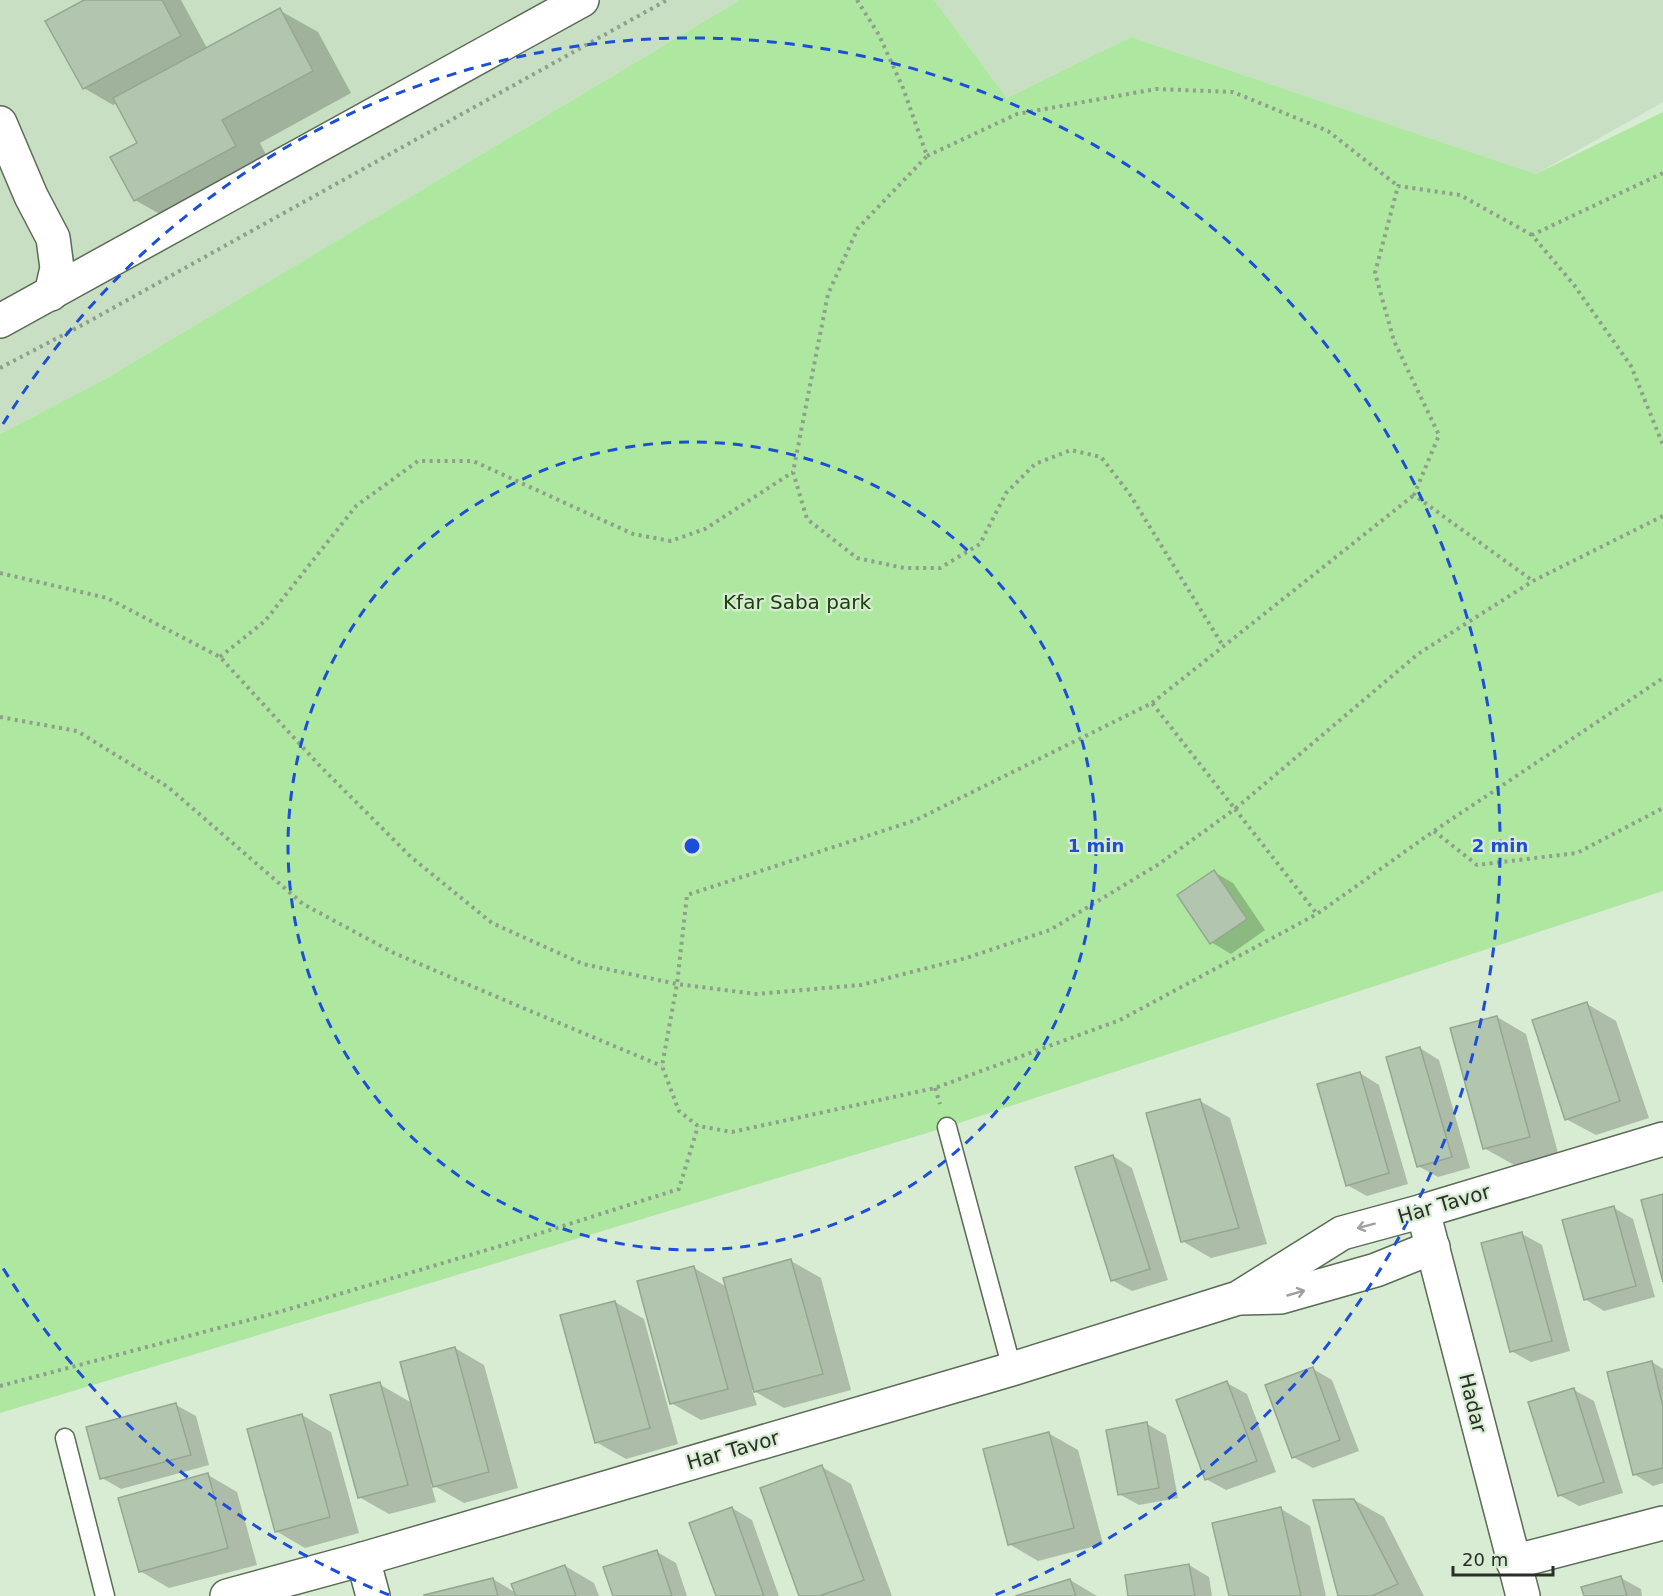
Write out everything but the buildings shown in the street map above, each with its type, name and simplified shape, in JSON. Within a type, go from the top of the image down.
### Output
[{"type":"street","points":[[0,321],[582,0]]},
{"type":"street","points":[[0,123],[31,196],[53,238],[57,268],[51,294]]},
{"type":"street","name":"Har Tavor","points":[[226,1596],[363,1559],[1012,1369],[1238,1298],[1342,1233],[1663,1139]]},
{"type":"street","name":"Hadar","points":[[1423,1211],[1523,1596]]},
{"type":"street","name":"Har Tavor","points":[[1238,1298],[1281,1297],[1376,1270],[1433,1247]]},
{"type":"street","points":[[1513,1562],[1663,1523]]},
{"type":"street","points":[[363,1559],[373,1596]]},
{"type":"lane","points":[[947,1127],[1012,1369]]},
{"type":"lane","points":[[65,1438],[105,1596]]},
{"type":"path","points":[[0,368],[97,317],[667,0]]},
{"type":"path","points":[[857,0],[879,35],[903,88],[927,156]]},
{"type":"path","points":[[1223,646],[1129,493],[1101,457],[1071,450],[1035,464],[1006,493],[980,544],[940,568],[904,568],[857,558],[807,519],[793,472],[828,294],[858,228],[927,156],[1017,114],[1156,90],[1233,92],[1328,131],[1398,186],[1460,195],[1532,236],[1574,285],[1631,366],[1663,445]]},
{"type":"path","points":[[1532,236],[1663,173]]},
{"type":"path","points":[[1398,186],[1375,273],[1394,341],[1438,435],[1414,495],[1152,703],[916,820],[687,895],[677,984],[662,1066],[679,1111],[698,1126],[732,1132],[935,1088],[1120,1020],[1317,914],[1434,831],[1663,678]]},
{"type":"path","points":[[220,657],[265,621],[356,506],[418,461],[473,461],[633,534],[671,541],[705,529],[793,472]]},
{"type":"path","points":[[1414,495],[1533,581]]},
{"type":"path","points":[[0,573],[107,598],[220,657],[319,765],[411,857],[492,923],[583,964],[677,984],[756,994],[861,985],[966,958],[1050,930],[1159,864],[1235,809],[1418,654],[1533,581],[1663,516]]},
{"type":"path","points":[[1152,703],[1317,914]]},
{"type":"path","points":[[0,717],[77,731],[168,787],[303,904],[384,947],[662,1066]]},
{"type":"path","points":[[1434,831],[1478,865],[1577,853],[1663,808]]},
{"type":"path","points":[[0,1386],[279,1312],[679,1190],[698,1126]]},
{"type":"shaded area","points":[[0,0],[740,0],[107,378],[0,434]]},
{"type":"shaded area","points":[[934,0],[1663,0],[1663,102],[1536,174],[1131,37],[1007,98]]},
{"type":"green space","name":"Kfar Saba park","points":[[740,0],[934,0],[1007,98],[1131,37],[1536,174],[1663,112],[1663,891],[947,1127],[0,1413],[0,434],[107,378]]}]
